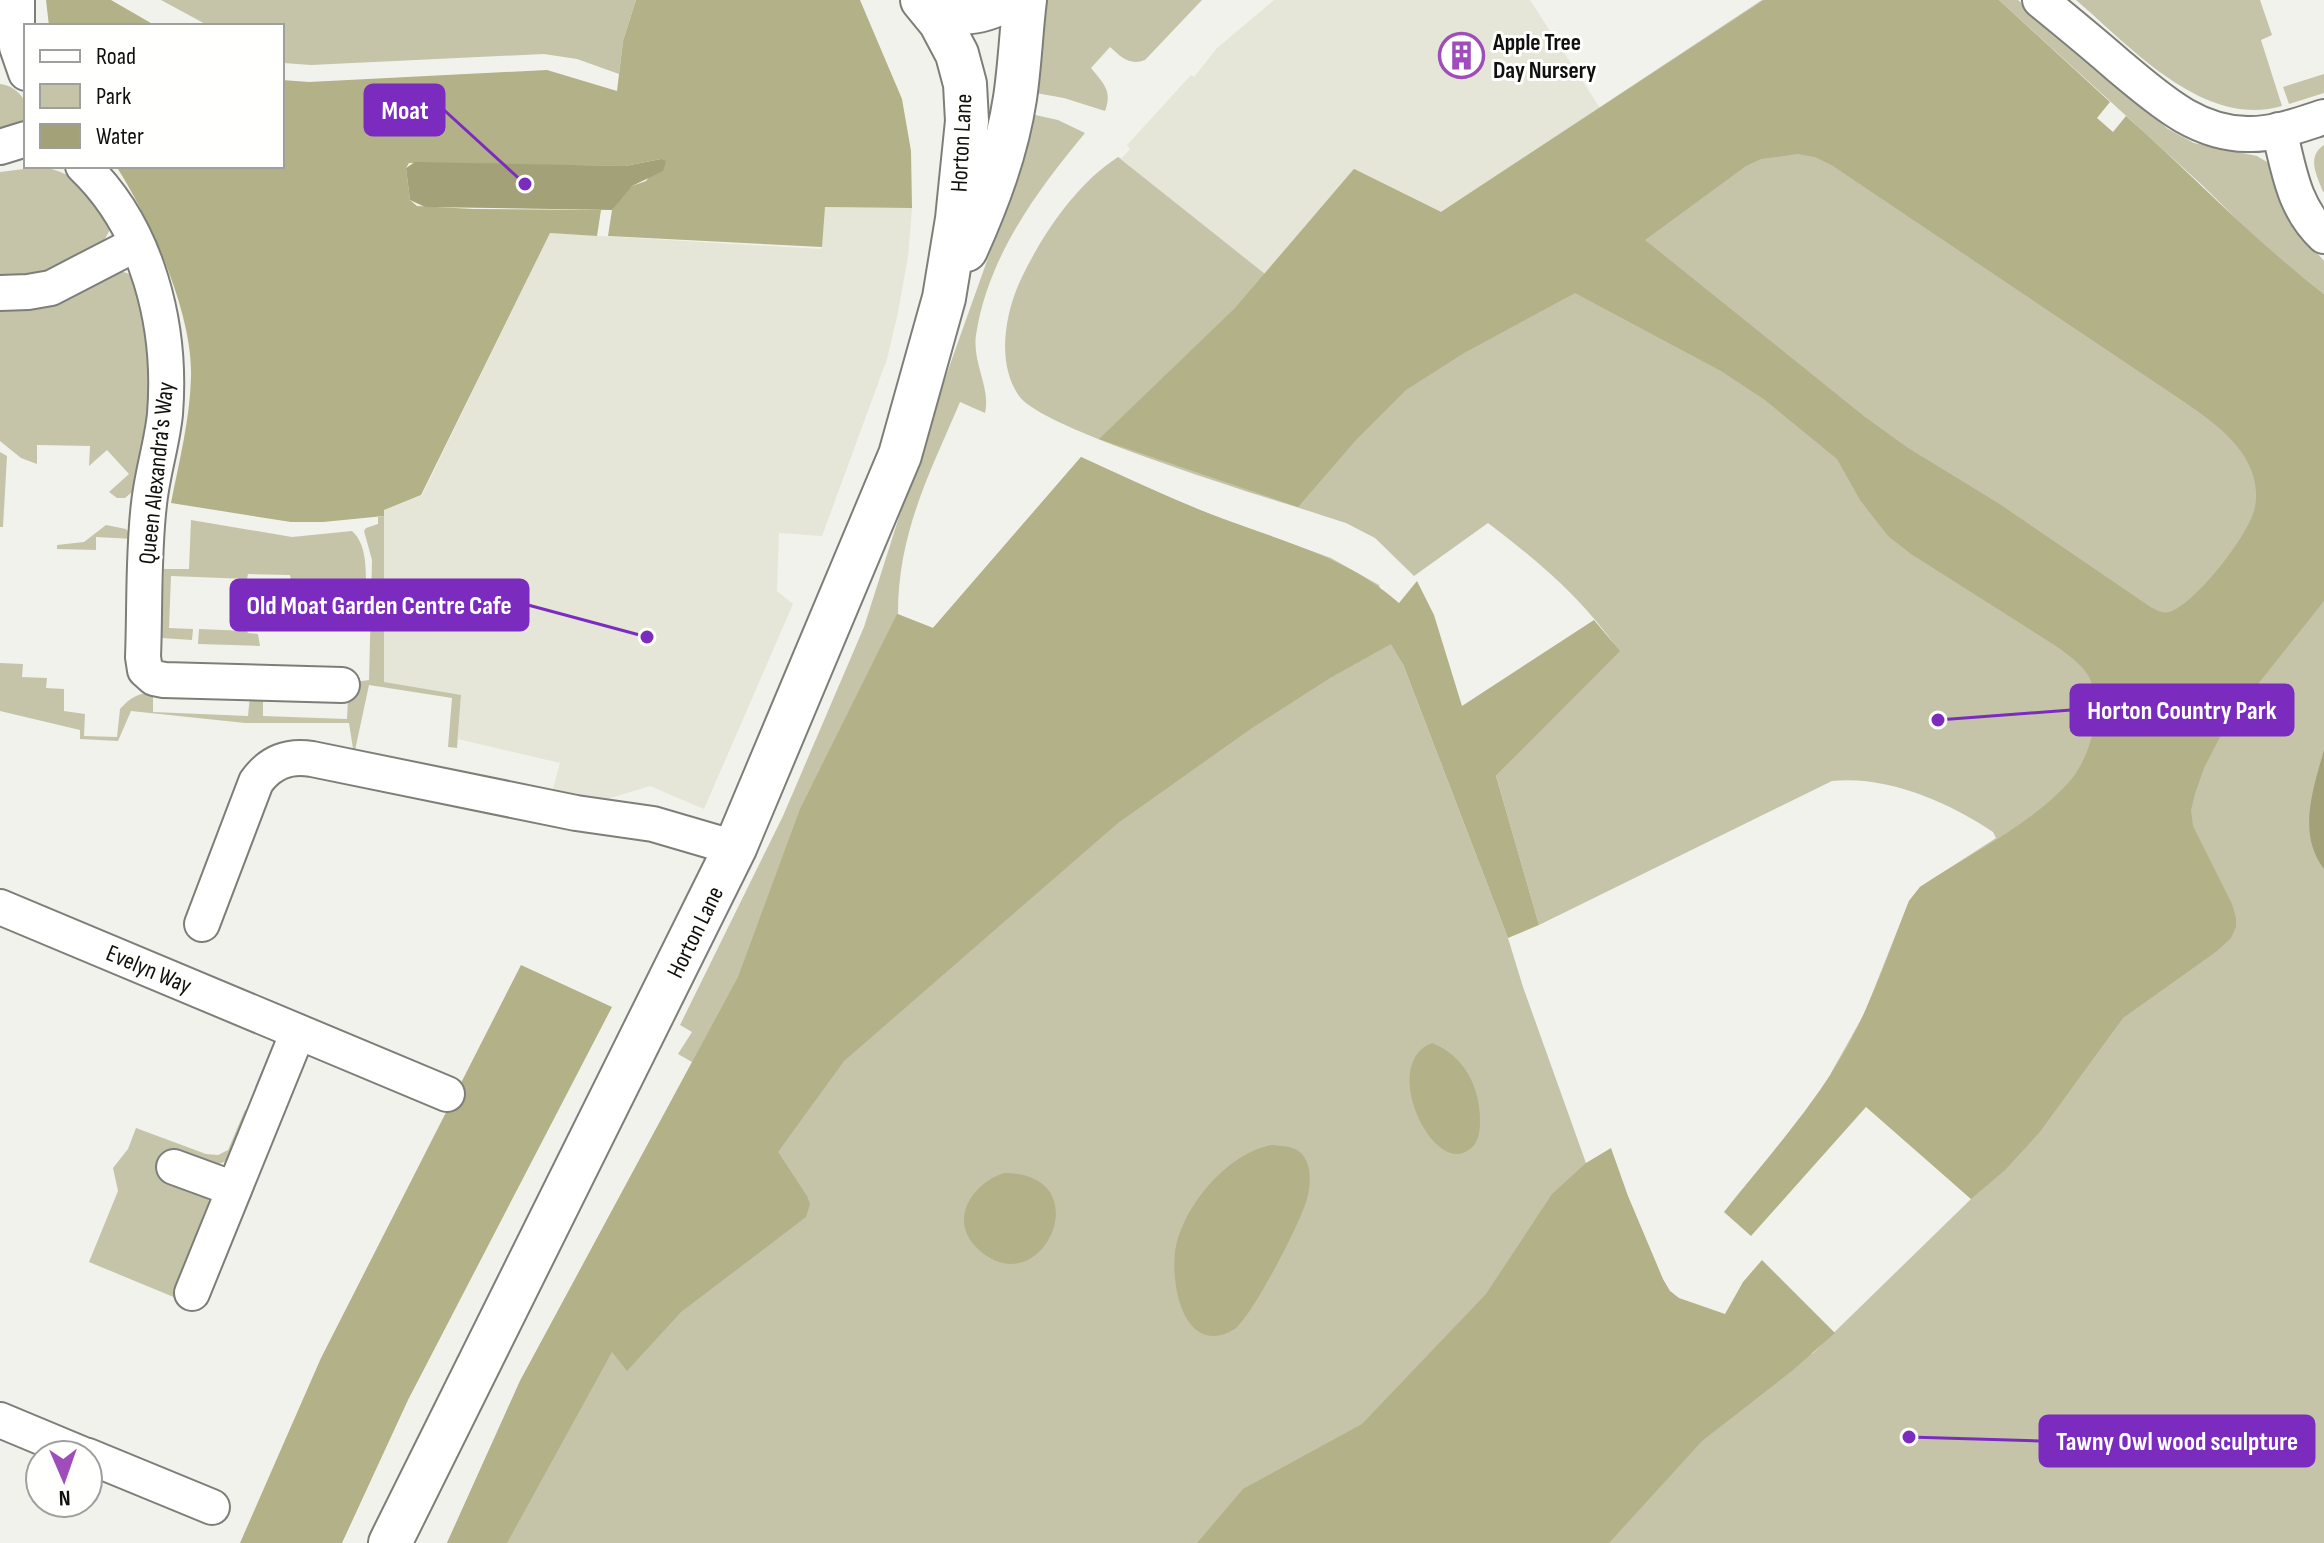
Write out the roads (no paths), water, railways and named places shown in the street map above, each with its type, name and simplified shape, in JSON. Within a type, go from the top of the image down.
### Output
[{"type":"street","points":[[922,0],[960,13],[985,10],[1005,0]]},
{"type":"street","name":"Horton Lane","points":[[390,1543],[735,848],[900,455],[944,298],[966,141],[966,92],[961,65],[936,17],[922,0]]},
{"type":"street","name":"Horton Lane","points":[[944,298],[981,218],[1002,154],[1015,99],[1025,0]]},
{"type":"street","points":[[2040,0],[2148,91],[2190,120],[2217,130],[2259,134],[2324,117]]},
{"type":"street","points":[[0,50],[17,6]]},
{"type":"street","points":[[17,6],[17,47],[24,69]]},
{"type":"street","points":[[0,69],[24,74]]},
{"type":"street","points":[[2279,130],[2298,202],[2324,236]]},
{"type":"street","name":"Queen Alexandra's Way","points":[[85,168],[116,203],[136,244],[159,308],[166,372],[163,429],[148,504],[145,670],[160,679],[342,685]]},
{"type":"street","points":[[0,293],[51,288],[136,244]]},
{"type":"street","points":[[202,924],[256,782],[266,769],[288,759],[312,759],[576,813],[653,824],[735,848]]},
{"type":"street","name":"Evelyn Way","points":[[0,907],[447,1094]]},
{"type":"street","points":[[192,1293],[298,1032]]},
{"type":"street","points":[[174,1167],[234,1189]]},
{"type":"street","points":[[0,1420],[45,1439]]},
{"type":"street","points":[[104,1463],[212,1507]]},
{"type":"water","points":[[661,159],[666,161],[663,171],[632,186],[612,210],[425,207],[410,200],[406,168],[415,162],[625,166]]},
{"type":"water","points":[[2324,750],[2324,869],[2311,841],[2309,826],[2312,796]]},
{"type":"place","name":"Apple Tree Day Nursery","points":[[1462,56]]},
{"type":"place","name":"Moat","points":[[525,184]]},
{"type":"place","name":"Old Moat Garden Centre Cafe","points":[[647,637]]},
{"type":"place","name":"Horton Country Park","points":[[1938,720]]},
{"type":"place","name":"Tawny Owl wood sculpture","points":[[1909,1437]]}]
